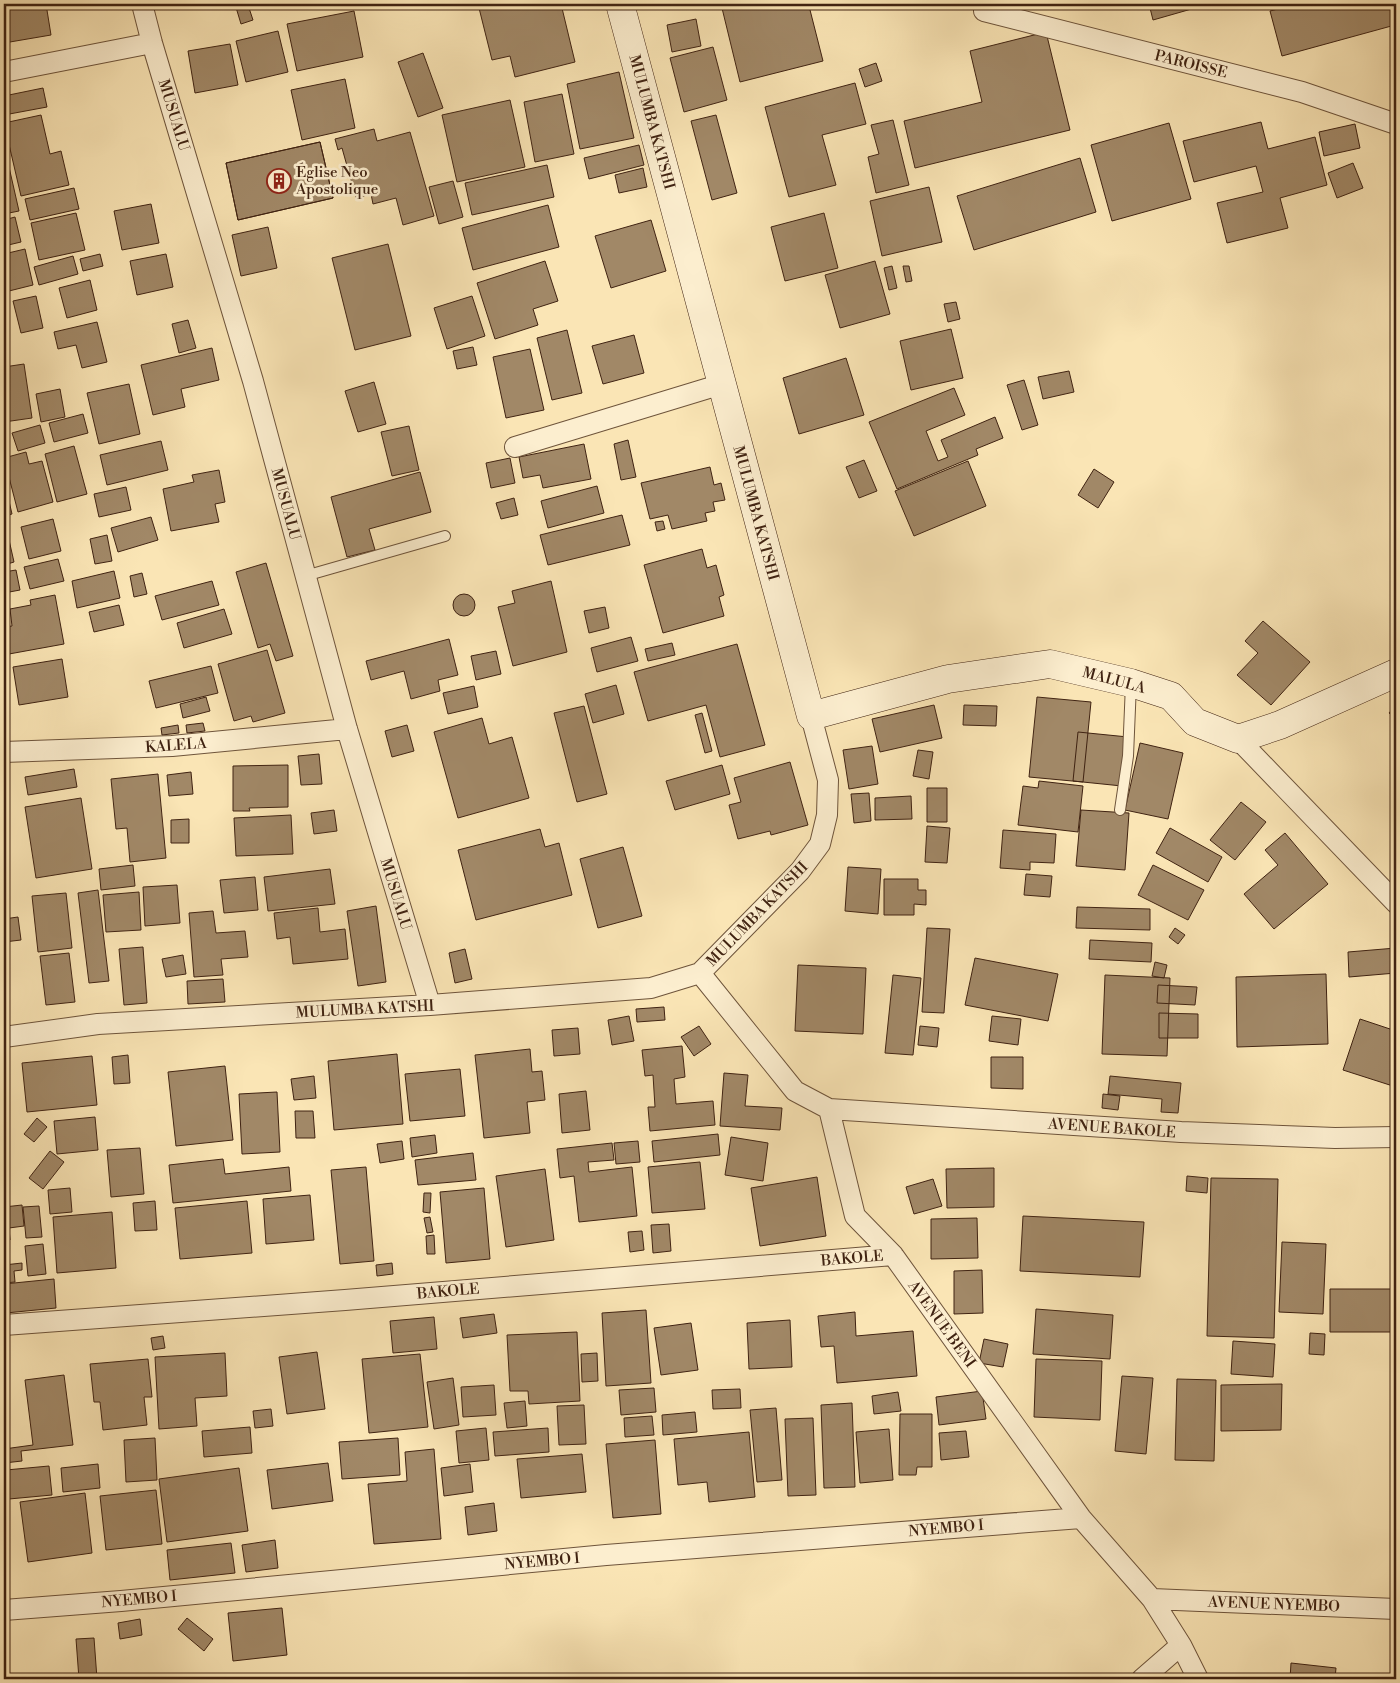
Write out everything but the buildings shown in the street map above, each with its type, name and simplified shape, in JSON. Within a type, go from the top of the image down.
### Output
[{"type":"street","name":"MUSUALU","points":[[142,4],[253,382],[347,730],[430,1005]]},
{"type":"street","name":"MULUMBA KATSHI","points":[[4,1037],[98,1024],[430,1005],[651,988],[700,973],[800,871],[820,844],[827,815],[828,780],[620,4]]},
{"type":"street","name":"PAROISSE","points":[[984,10],[1302,92],[1396,124]]},
{"type":"street","points":[[4,72],[152,43]]},
{"type":"street","points":[[515,447],[722,384]]},
{"type":"street","name":"MALULA","points":[[811,716],[948,679],[1050,664],[1131,683],[1171,696],[1195,722],[1238,739]]},
{"type":"street","points":[[1396,673],[1280,724],[1238,739],[1396,903]]},
{"type":"street","name":"KALELA","points":[[4,752],[172,746],[347,730]]},
{"type":"street","points":[[700,973],[795,1091],[829,1109]]},
{"type":"street","name":"AVENUE BAKOLE","points":[[829,1109],[1181,1132],[1335,1138],[1396,1137]]},
{"type":"street","name":"AVENUE BENI","points":[[829,1109],[855,1216],[892,1255],[1081,1518],[1152,1599],[1198,1679]]},
{"type":"street","name":"BAKOLE","points":[[4,1325],[344,1300],[892,1255]]},
{"type":"street","name":"NYEMBO I","points":[[4,1610],[131,1600],[616,1554],[1081,1518]]},
{"type":"street","name":"AVENUE NYEMBO","points":[[1152,1599],[1396,1609]]},
{"type":"street","points":[[1142,1679],[1180,1645]]},
{"type":"lane","points":[[305,576],[445,536]]},
{"type":"lane","points":[[1120,810],[1128,756],[1131,683]]},
{"type":"place","name":"Église Neo Apostolique","points":[[279,181]]}]
